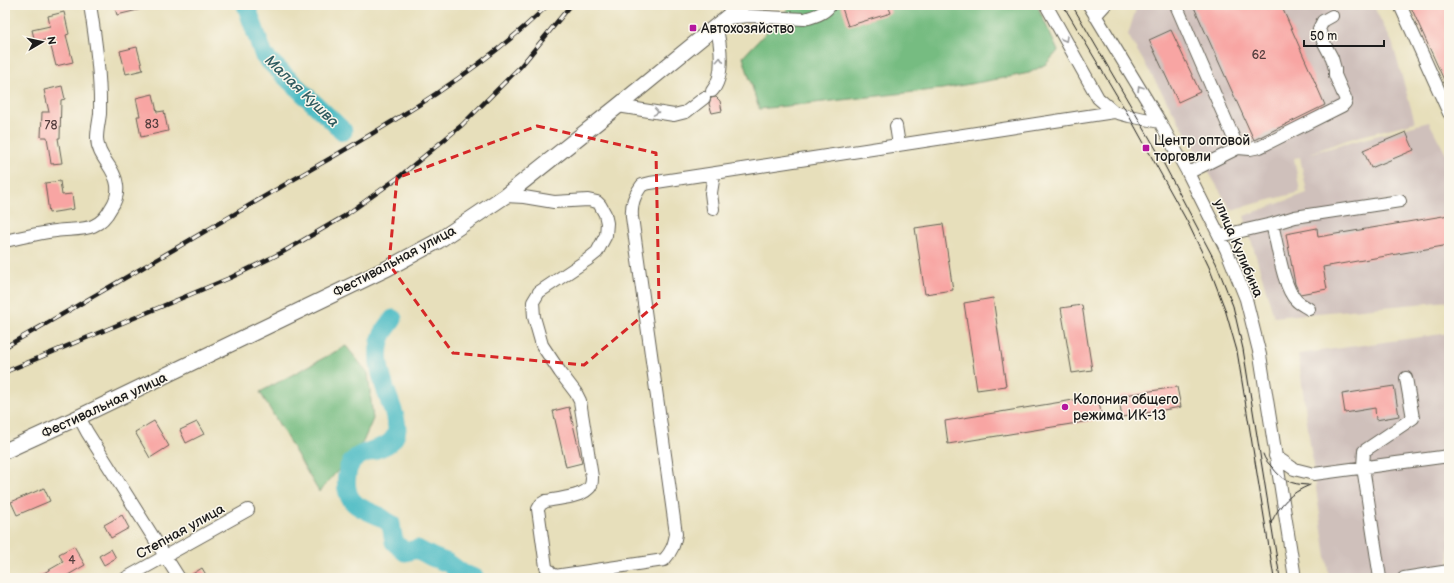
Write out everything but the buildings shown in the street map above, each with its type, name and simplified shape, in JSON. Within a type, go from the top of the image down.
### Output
[{"type":"main road","name":"Фестивальная улица","points":[[5,451],[79,417],[388,268],[438,240],[505,196],[742,5]]},
{"type":"street","points":[[5,241],[51,232],[83,230],[96,226],[106,217],[113,206],[117,193],[117,183],[112,170],[98,150],[97,138],[100,115],[99,81],[97,47],[90,5]]},
{"type":"street","points":[[618,106],[674,115],[686,112],[717,86],[721,51],[720,22],[750,16],[804,19],[812,17],[829,8],[830,5]]},
{"type":"street","points":[[1046,5],[1098,98],[1114,112]]},
{"type":"street","name":"улица Кулибина","points":[[1089,5],[1160,122],[1188,173],[1220,236],[1238,279],[1254,327],[1295,578]]},
{"type":"street","points":[[1095,16],[1105,5]]},
{"type":"street","points":[[1176,5],[1238,148]]},
{"type":"street","points":[[1400,5],[1449,114]]},
{"type":"street","points":[[1188,173],[1238,148],[1250,149],[1260,147],[1342,106],[1345,103],[1346,100],[1335,75],[1336,69],[1319,29],[1323,21],[1332,16]]},
{"type":"street","points":[[505,196],[524,197],[554,202],[588,200],[597,202],[602,208],[607,223],[606,235],[597,252],[538,292],[533,302],[534,317],[542,345],[580,401],[592,478],[592,484],[589,489],[581,493],[546,501],[541,504],[538,509],[546,567],[555,576],[664,560],[674,546],[676,534],[631,207],[633,200],[642,185],[1114,112],[1160,122]]},
{"type":"street","points":[[896,126],[899,145]]},
{"type":"street","points":[[713,209],[711,193],[714,174]]},
{"type":"street","points":[[1220,236],[1295,218],[1400,201]]},
{"type":"street","points":[[1272,224],[1290,292],[1296,300],[1309,309]]},
{"type":"street","points":[[1380,578],[1363,467],[1364,451],[1413,418],[1406,378]]},
{"type":"street","points":[[79,417],[179,578]]},
{"type":"street","points":[[1275,456],[1294,469],[1314,474],[1449,456]]},
{"type":"street","name":"Степная улица","points":[[126,578],[248,510]]},
{"type":"street","points":[[1404,578],[1449,571]]},
{"type":"highlighted area","points":[[537,126],[656,153],[659,302],[584,365],[453,353],[389,264],[397,178]]},
{"type":"shaded area","points":[[1137,5],[1373,5],[1392,42],[1415,122],[1350,139],[1307,154],[1429,122],[1449,160],[1449,301],[1274,317],[1244,216],[1307,193],[1300,157],[1294,158],[1300,192],[1231,210],[1128,35]]},
{"type":"shaded area","points":[[1449,333],[1449,578],[1329,578],[1298,354]]},
{"type":"green space","points":[[792,5],[1037,5],[1058,51],[1046,64],[1029,73],[1009,77],[942,89],[759,109],[743,57]]},
{"type":"green space","points":[[346,346],[368,373],[373,419],[363,442],[319,492],[260,392]]},
{"type":"waterway","name":"Малая Кушва","points":[[246,5],[264,56],[343,131]]},
{"type":"waterway","name":"Малая Кушва","points":[[393,319],[380,340],[379,358],[381,376],[395,415],[397,429],[394,438],[388,444],[363,454],[356,458],[350,465],[346,480],[348,493],[356,505],[379,516],[391,524],[394,542],[405,552],[417,549],[448,563],[463,574],[475,578]]},
{"type":"tram line","points":[[1063,5],[1129,116],[1188,223],[1209,267],[1225,309],[1237,351],[1274,578]]},
{"type":"tram line","points":[[1072,5],[1156,149],[1216,263],[1233,306],[1243,349],[1280,578]]},
{"type":"tram line","points":[[1263,454],[1268,463],[1283,479],[1296,484],[1308,485]]},
{"type":"tram line","points":[[1271,523],[1278,510],[1286,500],[1310,485]]},
{"type":"railway","points":[[5,347],[350,147],[420,104],[486,58],[548,5]]},
{"type":"railway","points":[[5,372],[232,277],[281,253],[343,217],[399,177],[462,125],[521,66],[571,5]]},
{"type":"place","name":"Автохозяйство","points":[[693,28]]},
{"type":"place","name":"Центр оптовой торговли","points":[[1146,148]]},
{"type":"place","name":"Колония общего режима ИК-13","points":[[1065,407]]}]
